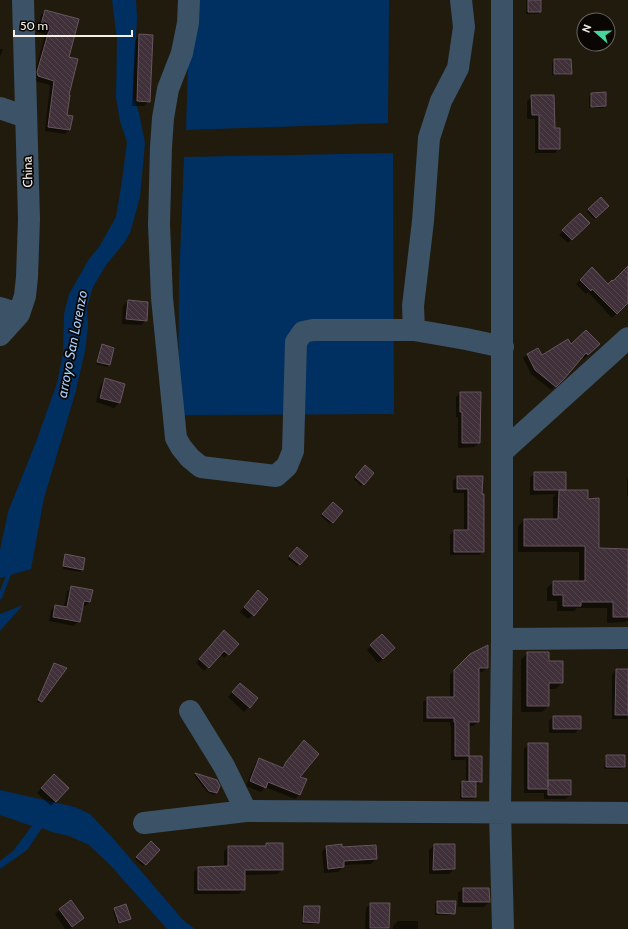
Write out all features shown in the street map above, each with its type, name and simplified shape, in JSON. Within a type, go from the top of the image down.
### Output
[{"type":"street","name":"China","points":[[0,335],[10,311],[25,296],[27,277],[29,219],[23,0]]},
{"type":"street","points":[[189,0],[188,23],[182,52],[168,88],[163,118],[159,224],[162,298],[176,438],[190,458],[201,466],[276,476],[287,466],[293,451],[296,342],[303,332],[313,330],[414,330],[503,347]]},
{"type":"street","points":[[414,330],[413,306],[423,221],[429,138],[441,101],[458,68],[464,27],[461,0]]},
{"type":"street","points":[[502,0],[503,451],[500,812],[503,929]]},
{"type":"street","points":[[0,108],[26,117]]},
{"type":"street","points":[[503,451],[628,338]]},
{"type":"street","points":[[502,639],[628,638]]},
{"type":"street","points":[[190,711],[224,766],[246,812]]},
{"type":"street","points":[[144,823],[246,812],[628,813]]},
{"type":"water","points":[[112,0],[136,0],[137,18],[133,95],[139,113],[145,143],[140,197],[130,233],[106,265],[93,287],[87,307],[88,326],[85,351],[75,394],[44,498],[31,569],[0,578],[0,550],[8,512],[36,442],[57,383],[63,354],[64,314],[69,294],[116,217],[127,142],[120,121],[116,98],[117,39]]},
{"type":"water","points":[[190,0],[389,0],[388,123],[186,130]]},
{"type":"water","points":[[393,153],[394,414],[178,415],[179,282],[184,157]]},
{"type":"water","points":[[23,605],[0,631],[0,614]]},
{"type":"water","points":[[0,790],[75,807],[90,814],[111,836],[183,920],[195,929],[167,929],[111,866],[89,845],[69,836],[42,828],[27,850],[0,869],[0,861],[13,851],[32,826],[0,815]]},
{"type":"building","points":[[528,0],[541,0],[541,12],[528,12]]},
{"type":"building","points":[[45,10],[79,19],[69,57],[78,59],[69,95],[67,115],[73,116],[70,130],[48,127],[54,81],[38,76],[37,72],[49,30],[40,28]]},
{"type":"building","points":[[139,34],[153,35],[150,102],[137,101]]},
{"type":"building","points":[[554,59],[571,59],[572,74],[554,74]]},
{"type":"building","points":[[606,92],[606,106],[591,107],[591,93]]},
{"type":"building","points":[[531,95],[554,95],[555,128],[560,128],[560,149],[539,149],[539,115],[532,115]]},
{"type":"building","points":[[601,197],[609,206],[596,218],[588,209]]},
{"type":"building","points":[[580,213],[590,223],[572,240],[562,230]]},
{"type":"building","points":[[628,266],[628,303],[617,314],[592,289],[591,291],[580,280],[592,267],[608,284]]},
{"type":"building","points":[[128,300],[148,302],[147,321],[126,319]]},
{"type":"building","points":[[586,330],[600,344],[588,355],[586,353],[556,387],[535,370],[527,354],[538,348],[542,355],[568,339],[571,344]]},
{"type":"building","points":[[102,344],[114,348],[110,365],[97,362]]},
{"type":"building","points":[[105,378],[125,384],[120,403],[100,398]]},
{"type":"building","points":[[460,392],[481,392],[480,443],[462,443],[462,412],[460,412]]},
{"type":"building","points":[[365,465],[374,473],[364,485],[355,477]]},
{"type":"building","points":[[534,472],[566,472],[566,490],[534,490]]},
{"type":"building","points":[[457,476],[483,476],[482,494],[484,494],[484,552],[454,552],[454,530],[468,530],[468,489],[457,489]]},
{"type":"building","points":[[559,490],[588,490],[588,499],[599,498],[599,548],[628,549],[628,617],[613,617],[613,602],[581,602],[581,606],[563,606],[563,595],[553,595],[553,581],[585,581],[585,546],[524,546],[524,519],[558,519]]},
{"type":"building","points":[[333,502],[343,511],[333,523],[322,514]]},
{"type":"building","points":[[297,547],[308,556],[300,565],[289,556]]},
{"type":"building","points":[[65,554],[85,558],[83,570],[63,566]]},
{"type":"building","points":[[71,586],[93,590],[90,602],[84,601],[80,622],[53,617],[55,605],[67,607]]},
{"type":"building","points":[[258,590],[268,599],[254,616],[244,607]]},
{"type":"building","points":[[224,630],[239,644],[229,655],[224,651],[209,668],[199,659]]},
{"type":"building","points":[[382,634],[395,648],[383,659],[370,645]]},
{"type":"building","points":[[488,645],[488,668],[479,668],[479,722],[469,722],[469,756],[455,756],[454,718],[427,718],[427,697],[454,697],[454,670],[470,654]]},
{"type":"building","points":[[527,652],[549,652],[549,661],[563,661],[563,683],[549,683],[549,706],[527,706]]},
{"type":"building","points":[[54,663],[67,668],[42,702],[38,700]]},
{"type":"building","points":[[616,669],[628,669],[628,715],[615,715]]},
{"type":"building","points":[[240,683],[258,698],[250,708],[232,692]]},
{"type":"building","points":[[553,716],[581,716],[581,729],[553,729]]},
{"type":"building","points":[[304,740],[319,754],[300,777],[307,779],[300,795],[268,782],[266,788],[250,781],[259,758],[283,768]]},
{"type":"building","points":[[528,743],[548,743],[548,780],[571,780],[571,795],[548,795],[548,789],[528,789]]},
{"type":"building","points":[[606,755],[625,755],[625,767],[606,767]]},
{"type":"building","points":[[469,756],[482,756],[482,782],[469,781]]},
{"type":"building","points":[[195,773],[217,780],[220,786],[217,793],[209,791]]},
{"type":"building","points":[[54,774],[69,788],[56,802],[41,788]]},
{"type":"building","points":[[462,781],[476,782],[476,797],[462,797]]},
{"type":"building","points":[[151,841],[160,850],[146,865],[136,857]]},
{"type":"building","points":[[266,843],[283,843],[283,870],[245,870],[245,890],[198,890],[198,867],[228,866],[228,846],[266,846]]},
{"type":"building","points":[[342,844],[342,847],[376,845],[377,859],[344,861],[344,867],[328,869],[326,846]]},
{"type":"building","points":[[434,844],[455,844],[455,869],[433,870]]},
{"type":"building","points":[[463,888],[489,888],[490,902],[463,902]]},
{"type":"building","points":[[71,900],[84,918],[72,927],[59,909]]},
{"type":"building","points":[[437,901],[456,901],[455,914],[437,913]]},
{"type":"building","points":[[370,903],[390,903],[389,928],[370,928]]},
{"type":"building","points":[[126,904],[131,919],[119,923],[114,908]]},
{"type":"building","points":[[304,906],[320,906],[319,923],[303,922]]},
{"type":"waterway","name":"arroyo San Lorenzo","points":[[0,597],[10,571]]}]
